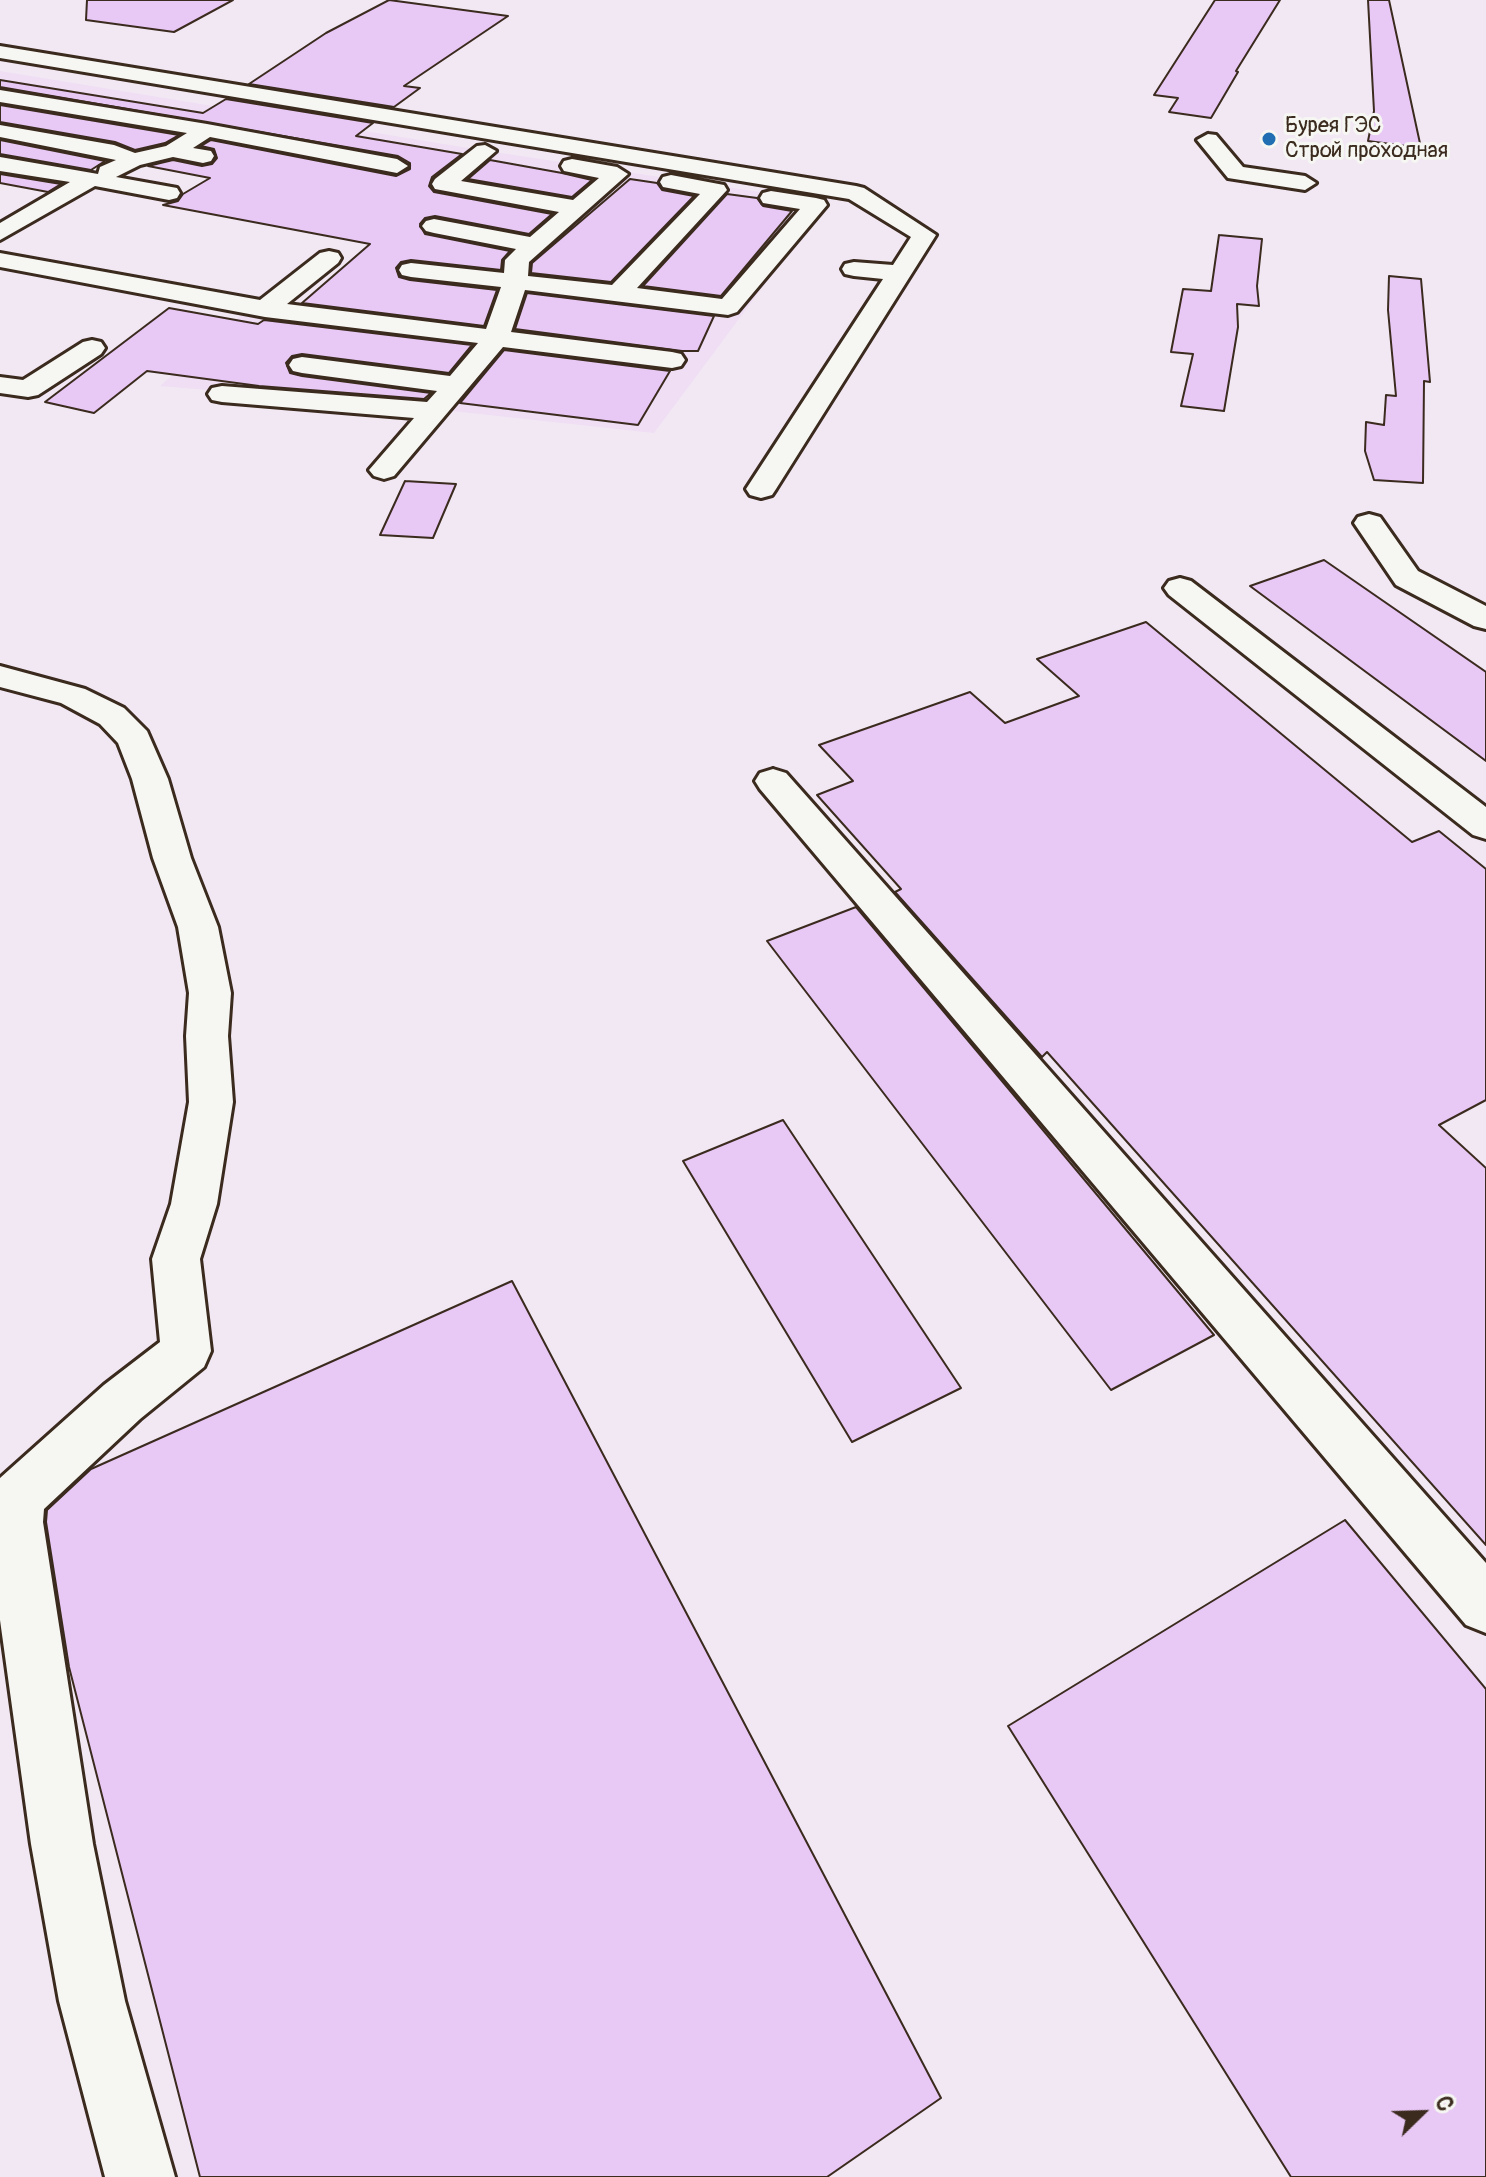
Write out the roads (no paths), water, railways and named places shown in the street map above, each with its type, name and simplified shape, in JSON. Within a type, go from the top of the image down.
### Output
[{"type":"street","points":[[0,52],[856,193],[924,235],[761,489]]},
{"type":"street","points":[[0,96],[207,130],[397,166]]},
{"type":"street","points":[[411,270],[728,307],[816,205],[450,145],[452,127]]},
{"type":"street","points":[[0,233],[91,179],[133,160],[173,151],[207,130]]},
{"type":"street","points":[[0,131],[114,151],[133,160]]},
{"type":"street","points":[[1208,140],[1236,173],[1305,183]]},
{"type":"street","points":[[173,151],[220,159]]},
{"type":"street","points":[[422,200],[485,151]]},
{"type":"street","points":[[0,164],[169,193]]},
{"type":"street","points":[[384,470],[495,340],[515,282],[517,260],[617,174]]},
{"type":"street","points":[[443,184],[577,208]]},
{"type":"street","points":[[618,293],[716,190]]},
{"type":"street","points":[[434,226],[535,245]]},
{"type":"street","points":[[265,309],[329,258]]},
{"type":"street","points":[[0,260],[265,309],[672,360]]},
{"type":"street","points":[[854,269],[900,273]]},
{"type":"street","points":[[0,385],[28,389],[92,348]]},
{"type":"street","points":[[302,365],[456,385]]},
{"type":"street","points":[[222,394],[434,411]]},
{"type":"street","points":[[1369,523],[1407,578],[1486,619]]},
{"type":"street","points":[[1180,588],[1486,826]]},
{"type":"street","points":[[0,676],[73,696],[112,716],[134,739],[198,927],[210,993],[207,1036],[209,1118],[194,1204],[176,1259],[186,1351],[122,1402],[18,1497],[17,1509],[36,1684],[65,1859],[92,2001],[140,2177]]},
{"type":"street","points":[[773,781],[1486,1605]]},
{"type":"place","name":"Бурея ГЭС Строй проходная","points":[[1269,139]]}]
